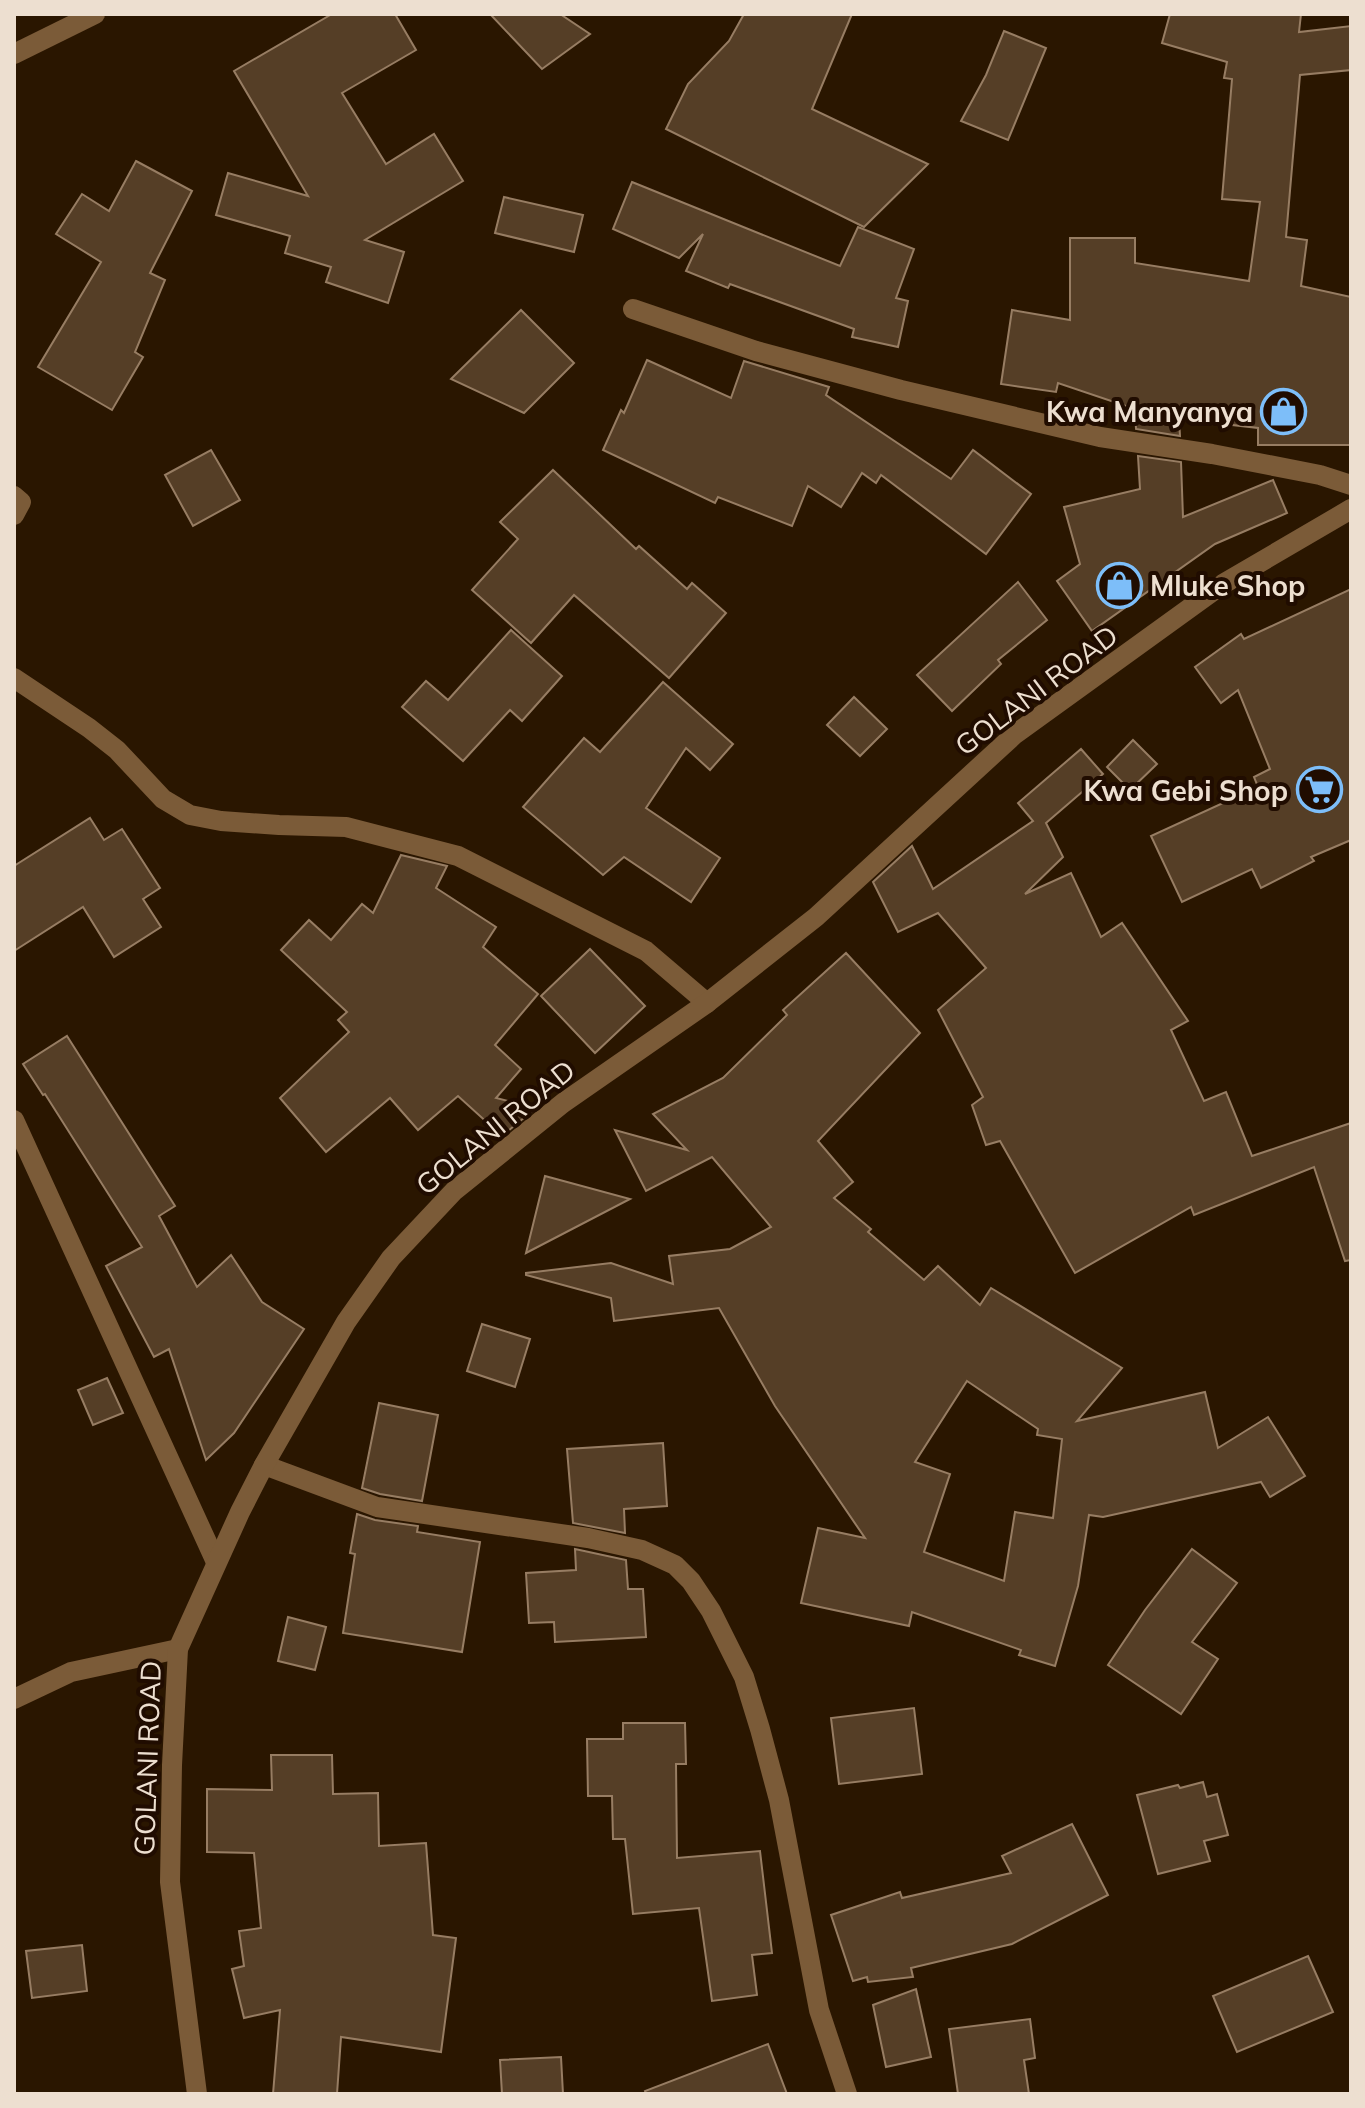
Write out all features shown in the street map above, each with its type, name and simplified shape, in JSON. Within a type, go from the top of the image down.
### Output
[{"type":"street","points":[[14,54],[95,14]]},
{"type":"street","points":[[633,309],[756,351],[901,390],[1100,437],[1212,454],[1320,475],[1351,485]]},
{"type":"street","points":[[14,496],[21,502],[14,515]]},
{"type":"street","name":"GOLANI ROAD","points":[[197,2094],[170,1882],[178,1649],[216,1562],[264,1465],[346,1322],[391,1258],[454,1191],[563,1103],[707,1003],[816,917],[1014,735],[1223,584],[1351,509]]},
{"type":"street","points":[[14,678],[89,728],[117,750],[163,799],[190,815],[221,821],[346,827],[458,856],[646,951],[707,1003]]},
{"type":"street","points":[[14,1120],[216,1562]]},
{"type":"street","points":[[264,1465],[377,1507],[588,1538],[642,1550],[675,1565],[691,1581],[711,1611],[744,1677],[760,1729],[779,1800],[819,2010],[847,2094]]},
{"type":"street","points":[[14,1699],[71,1672],[178,1649]]},
{"type":"building","points":[[332,14],[395,14],[416,50],[342,93],[386,164],[434,134],[463,181],[365,240],[404,252],[388,303],[326,282],[331,267],[285,253],[290,236],[216,215],[228,173],[308,196],[234,71]]},
{"type":"building","points":[[490,14],[560,14],[590,34],[542,69]]},
{"type":"building","points":[[744,14],[852,14],[812,109],[928,164],[864,227],[666,129],[688,84],[729,41]]},
{"type":"building","points":[[1170,14],[1301,14],[1299,32],[1351,26],[1351,70],[1300,75],[1286,237],[1307,240],[1301,286],[1351,297],[1351,445],[1258,445],[1258,428],[1179,419],[1180,436],[1136,429],[1135,409],[1058,383],[1056,392],[1001,384],[1012,310],[1070,320],[1070,238],[1135,238],[1135,263],[1249,281],[1260,202],[1222,199],[1232,79],[1224,78],[1227,62],[1162,43]]},
{"type":"building","points":[[1004,31],[1046,48],[1008,140],[961,121],[986,75]]},
{"type":"building","points":[[136,161],[192,191],[150,273],[165,280],[135,352],[143,357],[112,410],[38,367],[101,262],[56,234],[82,194],[109,211]]},
{"type":"building","points":[[632,182],[840,266],[858,227],[914,249],[896,298],[908,301],[898,347],[852,337],[854,329],[686,271],[703,234],[679,258],[613,229]]},
{"type":"building","points":[[504,197],[583,215],[574,252],[495,233]]},
{"type":"building","points":[[521,310],[574,363],[524,413],[451,379]]},
{"type":"building","points":[[647,360],[731,398],[744,361],[829,387],[826,395],[951,479],[973,450],[1031,494],[986,554],[881,475],[876,483],[862,473],[841,507],[808,486],[792,526],[718,497],[715,503],[603,450],[621,410],[624,413]]},
{"type":"building","points":[[211,450],[240,500],[193,526],[165,475]]},
{"type":"building","points":[[1138,456],[1181,462],[1183,517],[1273,480],[1287,513],[1215,544],[1092,631],[1057,581],[1080,564],[1064,507],[1140,489]]},
{"type":"building","points":[[553,470],[636,549],[639,546],[687,589],[692,583],[726,613],[669,678],[574,595],[531,643],[472,590],[518,539],[500,522]]},
{"type":"building","points":[[1018,582],[1047,620],[998,660],[1001,664],[952,711],[917,675]]},
{"type":"building","points":[[1351,589],[1351,840],[1311,857],[1314,861],[1261,888],[1252,869],[1182,902],[1151,836],[1258,787],[1254,777],[1270,769],[1238,690],[1221,703],[1195,667],[1241,634],[1244,639]]},
{"type":"building","points":[[511,630],[562,676],[522,721],[510,710],[463,761],[402,707],[426,681],[448,700]]},
{"type":"building","points":[[663,682],[733,744],[710,770],[686,748],[646,808],[720,858],[691,902],[624,857],[603,875],[523,807],[584,738],[600,752]]},
{"type":"building","points":[[854,697],[887,729],[860,756],[827,725]]},
{"type":"building","points":[[1133,740],[1157,764],[1130,790],[1107,767]]},
{"type":"building","points":[[1081,749],[1103,774],[1046,823],[1063,857],[1025,894],[1071,873],[1101,937],[1122,923],[1188,1021],[1171,1030],[1204,1101],[1226,1092],[1252,1156],[1351,1123],[1351,1260],[1345,1261],[1314,1167],[1194,1215],[1191,1207],[1075,1273],[1000,1141],[986,1145],[972,1105],[983,1097],[938,1010],[986,968],[938,913],[898,932],[873,882],[912,846],[933,889],[1033,821],[1018,803]]},
{"type":"building","points":[[90,818],[104,840],[122,829],[160,888],[143,899],[161,927],[114,957],[83,907],[14,951],[14,866]]},
{"type":"building","points":[[401,855],[447,866],[436,888],[496,927],[483,947],[538,994],[495,1045],[521,1069],[496,1098],[536,1108],[502,1136],[458,1096],[418,1130],[390,1098],[326,1152],[280,1098],[349,1032],[338,1020],[347,1012],[281,950],[309,920],[331,940],[362,904],[373,913]]},
{"type":"building","points":[[590,949],[645,1006],[595,1053],[541,996]]},
{"type":"building","points":[[846,953],[920,1033],[818,1141],[853,1182],[834,1198],[924,1280],[938,1266],[980,1305],[991,1288],[1122,1368],[1077,1421],[1205,1392],[1218,1448],[1268,1417],[1305,1476],[1270,1497],[1261,1482],[1103,1517],[1089,1515],[1078,1586],[1055,1666],[1019,1655],[1021,1650],[912,1612],[909,1626],[801,1603],[818,1528],[865,1538],[775,1406],[719,1308],[614,1321],[611,1298],[526,1275],[611,1263],[673,1284],[669,1256],[730,1249],[771,1227],[712,1157],[646,1191],[615,1130],[687,1150],[653,1114],[723,1078],[787,1015],[783,1010]],"holes":[[[967,1381],[1038,1429],[1037,1435],[1062,1439],[1053,1518],[1015,1512],[1004,1581],[924,1552],[950,1474],[915,1462]]]},
{"type":"building","points":[[67,1036],[175,1206],[159,1216],[197,1287],[231,1255],[262,1302],[304,1329],[234,1433],[206,1460],[169,1349],[154,1357],[106,1266],[142,1247],[23,1064]]},
{"type":"building","points":[[545,1176],[630,1199],[526,1253]]},
{"type":"building","points":[[482,1324],[530,1339],[515,1387],[467,1371]]},
{"type":"building","points":[[107,1378],[123,1413],[93,1425],[78,1390]]},
{"type":"building","points":[[379,1403],[438,1415],[422,1501],[362,1488]]},
{"type":"building","points":[[663,1443],[667,1506],[624,1509],[625,1533],[573,1523],[567,1449]]},
{"type":"building","points":[[357,1514],[375,1520],[418,1526],[417,1532],[480,1542],[462,1652],[343,1633],[355,1554],[350,1553]]},
{"type":"building","points":[[575,1549],[626,1560],[628,1589],[643,1589],[646,1637],[555,1642],[554,1622],[529,1623],[526,1573],[576,1570]]},
{"type":"building","points":[[1192,1549],[1237,1583],[1192,1642],[1218,1659],[1181,1714],[1108,1665]]},
{"type":"building","points":[[288,1617],[326,1627],[315,1670],[278,1661]]},
{"type":"building","points":[[914,1708],[922,1774],[839,1784],[831,1718]]},
{"type":"building","points":[[623,1723],[685,1723],[686,1764],[676,1764],[677,1858],[760,1851],[772,1953],[752,1955],[757,1995],[712,2001],[699,1908],[633,1914],[625,1839],[613,1839],[612,1796],[588,1796],[587,1739],[623,1739]]},
{"type":"building","points":[[271,1755],[332,1755],[333,1794],[378,1793],[379,1846],[426,1843],[433,1935],[456,1938],[441,2052],[341,2037],[337,2094],[273,2094],[280,2010],[244,2018],[232,1969],[244,1966],[239,1931],[261,1928],[254,1853],[207,1852],[207,1789],[272,1790]]},
{"type":"building","points":[[1203,1782],[1207,1797],[1217,1794],[1228,1835],[1204,1841],[1210,1861],[1158,1874],[1137,1795]]},
{"type":"building","points":[[1072,1824],[1108,1895],[1012,1944],[911,1968],[913,1977],[868,1982],[867,1977],[853,1981],[831,1915],[900,1892],[902,1898],[1011,1873],[1002,1856]]},
{"type":"building","points":[[82,1945],[87,1991],[32,1998],[26,1951]]},
{"type":"building","points":[[1308,1956],[1333,2012],[1237,2052],[1213,1996]]},
{"type":"building","points":[[916,1989],[931,2057],[886,2067],[873,2005]]},
{"type":"building","points":[[1030,2019],[1035,2058],[1024,2060],[1029,2094],[958,2094],[949,2029]]},
{"type":"building","points":[[768,2044],[787,2094],[646,2094],[645,2091]]},
{"type":"building","points":[[561,2057],[563,2094],[502,2094],[500,2060]]},
{"type":"place","name":"Kwa Manyanya","points":[[1284,411]]},
{"type":"place","name":"Mluke Shop","points":[[1119,585]]},
{"type":"place","name":"Kwa Gebi Shop","points":[[1319,790]]}]
